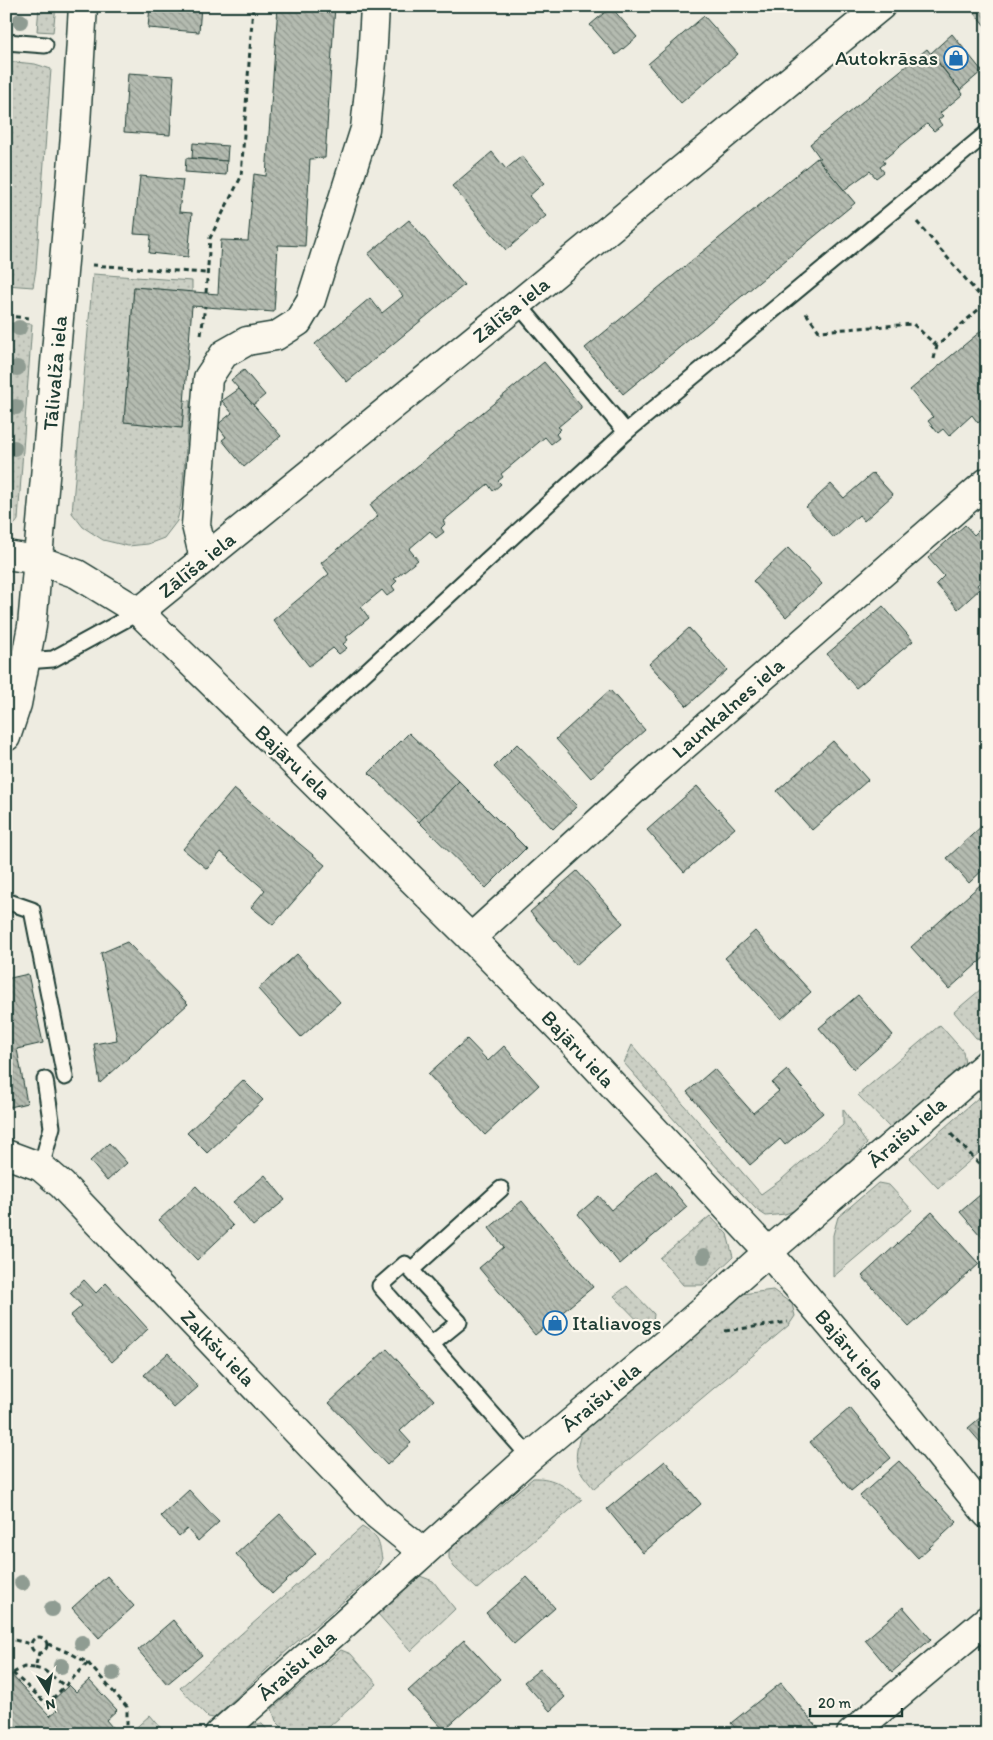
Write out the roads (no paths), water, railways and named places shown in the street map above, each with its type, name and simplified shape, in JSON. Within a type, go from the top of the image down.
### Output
[{"type":"street","name":"Tālivalža iela","points":[[6,737],[17,704],[32,626],[76,124],[83,6]]},
{"type":"street","points":[[204,559],[196,525],[208,378],[224,354],[247,341],[276,336],[298,322],[311,300],[365,129],[376,6]]},
{"type":"street","name":"Zālīša iela","points":[[139,612],[881,6]]},
{"type":"street","name":"Launkalnes iela","points":[[472,938],[648,777],[987,482]]},
{"type":"street","name":"Bajāru iela","points":[[6,555],[38,560],[77,574],[139,612],[281,750],[472,938],[572,1041],[768,1252],[987,1514]]},
{"type":"street","name":"Āraišu iela","points":[[218,1734],[342,1626],[530,1457],[667,1342],[768,1252],[987,1064]]},
{"type":"street","name":"Zalkšu iela","points":[[6,1154],[41,1167],[62,1185],[376,1514],[423,1552]]},
{"type":"street","points":[[851,1734],[987,1620]]},
{"type":"lane","points":[[6,42],[45,45]]},
{"type":"lane","points":[[281,750],[626,432],[987,133]]},
{"type":"lane","points":[[518,304],[626,432]]},
{"type":"lane","points":[[26,662],[53,659],[139,612]]},
{"type":"lane","points":[[6,901],[32,910],[65,1077]]},
{"type":"lane","points":[[41,1167],[52,1126],[45,1080]]},
{"type":"lane","points":[[410,1270],[501,1189]]},
{"type":"lane","points":[[432,1344],[458,1322],[405,1264],[380,1286],[530,1457]]},
{"type":"place","name":"Autokrāsas","points":[[956,58]]},
{"type":"place","name":"Italiavogs","points":[[555,1323]]}]
